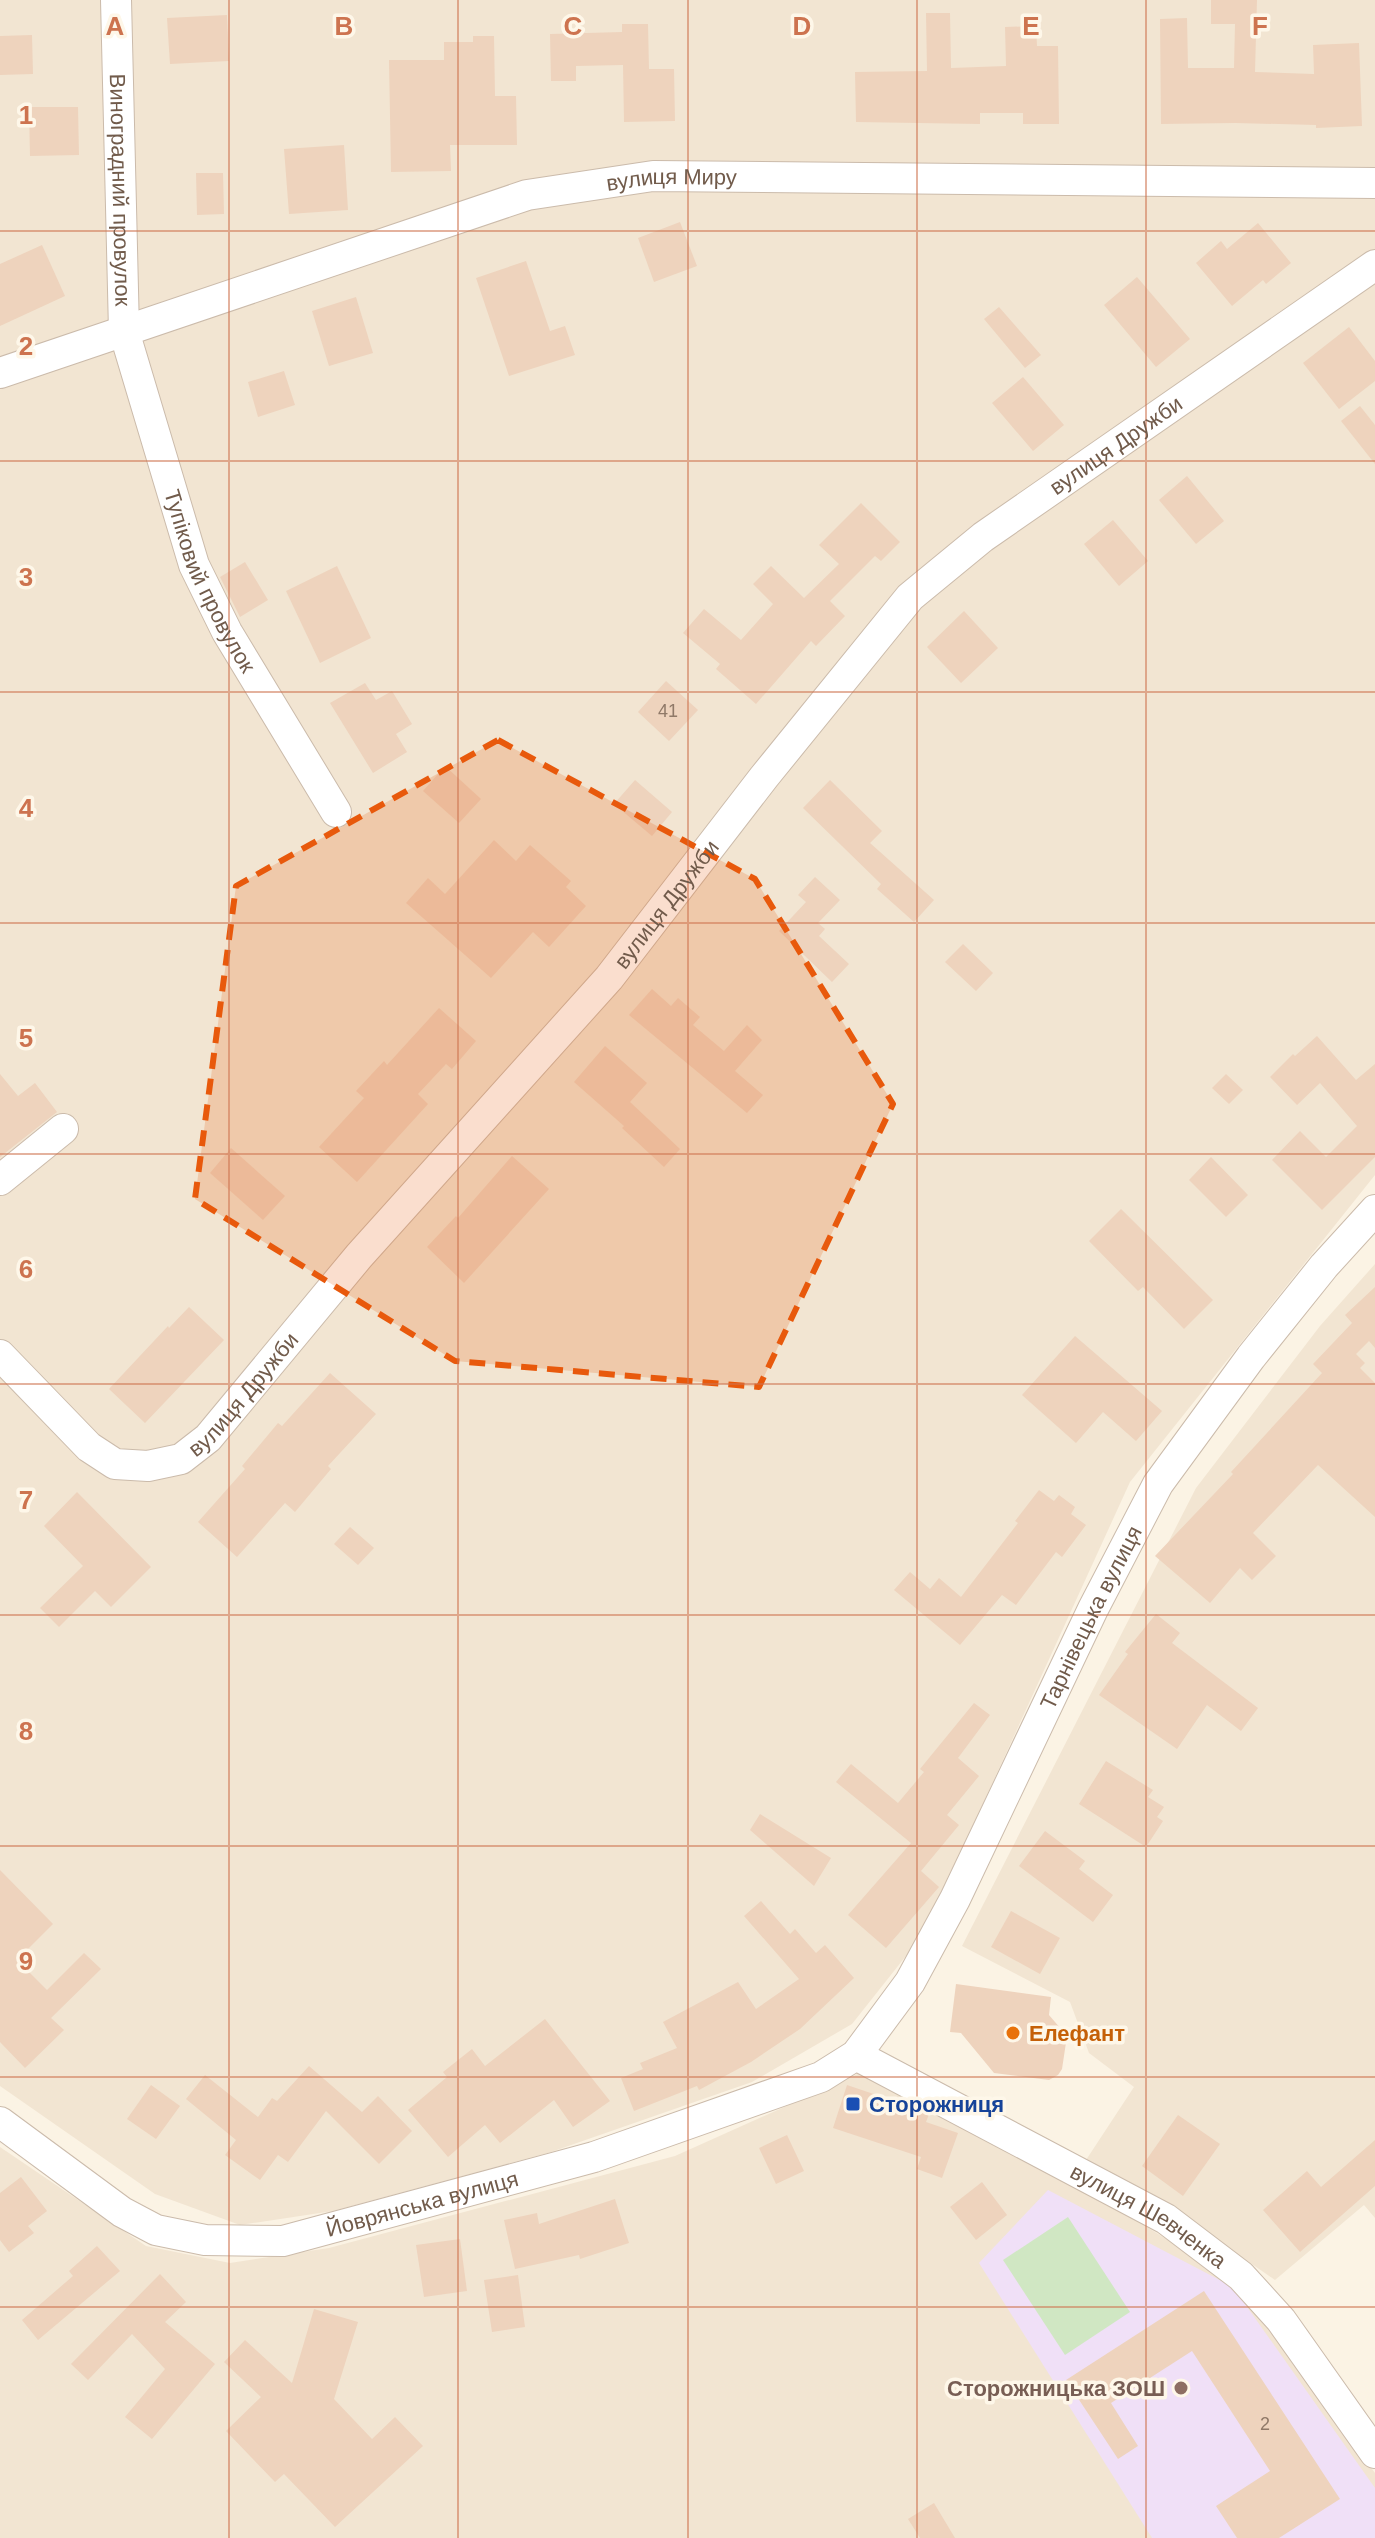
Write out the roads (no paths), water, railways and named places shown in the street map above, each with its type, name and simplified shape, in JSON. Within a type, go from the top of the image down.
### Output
[{"type":"street","name":"Виноградний провулок","points":[[116,0],[124,331]]},
{"type":"street","name":"вулиця Миру","points":[[0,373],[527,195],[653,176],[1375,183]]},
{"type":"street","name":"вулиця Дружби","points":[[0,1355],[89,1447],[115,1464],[148,1466],[181,1459],[208,1438],[359,1256],[609,978],[764,777],[910,597],[983,537],[1375,265]]},
{"type":"street","name":"Тупіковий провулок","points":[[124,331],[194,565],[227,632],[336,812]]},
{"type":"street","points":[[0,1180],[63,1129]]},
{"type":"street","name":"Тарнівецька вулиця","points":[[856,2055],[910,1982],[955,1899],[1093,1609],[1158,1484],[1251,1357],[1324,1266],[1375,1210]]},
{"type":"street","name":"Йоврянська вулиця","points":[[0,2122],[122,2212],[156,2230],[205,2240],[283,2241],[594,2157],[821,2077],[856,2055]]},
{"type":"street","name":"вулиця Шевченка","points":[[856,2055],[1166,2219],[1241,2276],[1281,2320],[1375,2453]]},
{"type":"place","name":"Елефант","points":[[1013,2033]]},
{"type":"place","name":"Сторожниця","points":[[853,2104]]},
{"type":"place","name":"Сторожницька ЗОШ","points":[[1181,2388]]}]
